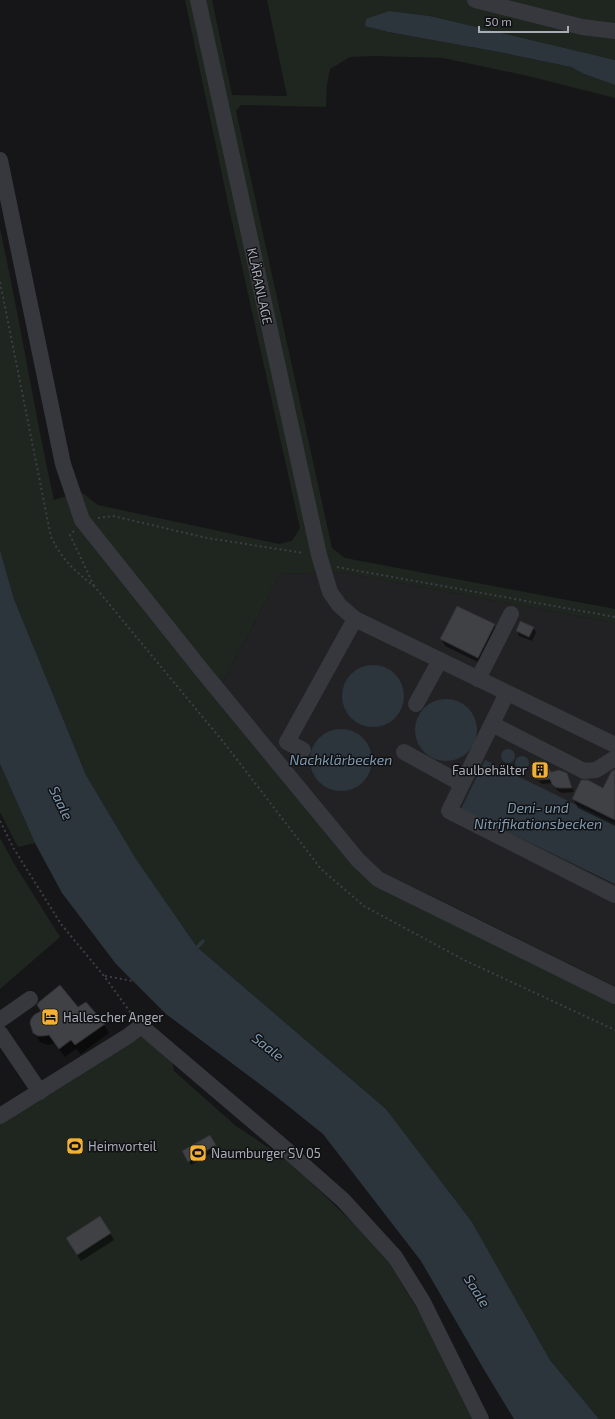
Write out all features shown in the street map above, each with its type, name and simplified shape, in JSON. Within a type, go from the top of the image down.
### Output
[{"type":"street","name":"KLÄRANLAGE","points":[[198,0],[315,539],[330,592],[355,619],[615,745]]},
{"type":"street","points":[[475,0],[582,27],[615,31]]},
{"type":"street","points":[[0,160],[63,464],[82,520],[204,673],[348,848],[378,879],[615,996]]},
{"type":"street","points":[[478,679],[511,614]]},
{"type":"street","points":[[303,750],[287,742],[355,619]]},
{"type":"street","points":[[416,704],[440,660]]},
{"type":"street","points":[[507,693],[449,811],[615,895]]},
{"type":"street","points":[[492,724],[584,771],[596,770],[615,758]]},
{"type":"street","points":[[404,752],[462,784]]},
{"type":"street","points":[[0,1020],[30,999]]},
{"type":"street","points":[[0,1116],[128,1036],[141,1026],[281,1145],[343,1200],[395,1257],[423,1302],[481,1419]]},
{"type":"street","points":[[0,1033],[40,1092]]},
{"type":"path","points":[[0,821],[14,849],[61,924],[104,976],[141,1026]]},
{"type":"path","points":[[104,976],[133,981]]},
{"type":"shaded area","points":[[185,0],[212,0],[232,95],[287,96],[267,0],[615,0],[615,60],[430,16],[389,11],[365,25],[388,32],[499,52],[571,67],[584,74],[615,85],[615,98],[528,76],[443,58],[374,56],[350,57],[330,69],[327,85],[326,107],[241,105],[236,111],[332,548],[345,558],[615,609],[615,623],[342,572],[280,574],[222,684],[374,868],[615,986],[615,1419],[599,1419],[550,1360],[472,1222],[386,1109],[197,947],[136,859],[86,775],[14,599],[0,550],[0,229],[54,500],[81,492],[98,505],[279,544],[292,541],[300,528],[231,217]]},
{"type":"shaded area","points":[[342,572],[615,623],[615,986],[374,868],[222,684],[280,574]]},
{"type":"shaded area","points":[[0,764],[35,843],[18,847],[0,812]]},
{"type":"shaded area","points":[[0,838],[16,867],[60,937],[0,989]]},
{"type":"shaded area","points":[[141,1035],[172,1061],[174,1071],[236,1126],[290,1162],[382,1251],[445,1355],[473,1419],[0,1419],[0,1120]]},
{"type":"water","points":[[389,11],[430,16],[615,60],[615,85],[584,74],[571,67],[499,52],[388,32],[365,26],[366,19]]},
{"type":"water","name":"Saale","points":[[0,550],[14,599],[86,775],[136,859],[197,947],[386,1109],[472,1222],[550,1360],[599,1419],[514,1419],[421,1261],[323,1134],[273,1094],[166,1014],[116,964],[62,893],[35,843],[0,764]]},
{"type":"water","name":"Nachklärbecken","points":[[373,665],[385,668],[395,674],[401,684],[404,696],[401,708],[395,718],[385,724],[373,727],[361,724],[351,718],[345,708],[342,696],[345,684],[351,674],[361,668]]},
{"type":"water","points":[[446,699],[458,701],[468,708],[475,718],[477,730],[475,742],[468,752],[458,759],[446,761],[434,759],[424,752],[417,742],[415,730],[417,718],[424,708],[434,701]]},
{"type":"water","name":"Nachklärbecken","points":[[341,729],[358,734],[363,738],[367,743],[372,760],[367,777],[363,782],[358,786],[341,791],[324,786],[319,782],[315,777],[310,760],[315,743],[319,738],[324,734]]},
{"type":"water","points":[[505,749],[511,749],[515,753],[515,759],[511,763],[505,763],[501,759],[501,753]]},
{"type":"water","points":[[519,756],[525,756],[529,760],[529,766],[525,770],[519,770],[515,766],[515,760]]},
{"type":"water","name":"Deni- und Nitrifikationsbecken","points":[[485,760],[615,824],[615,884],[461,809]]},
{"type":"building","points":[[457,606],[495,624],[478,658],[440,639]]},
{"type":"building","points":[[520,621],[534,627],[529,637],[516,631]]},
{"type":"building","points":[[540,761],[546,763],[551,772],[559,770],[567,773],[572,788],[555,787],[550,779],[539,780],[535,778],[531,771],[532,766]]},
{"type":"building","points":[[615,769],[615,820],[572,799],[581,780],[588,780],[603,788],[611,772]]},
{"type":"building","points":[[60,985],[78,1007],[86,1002],[105,1024],[75,1045],[71,1040],[59,1049],[49,1035],[38,1036],[33,1033],[30,1023],[34,1015],[41,1011],[37,1005],[39,1002]]},
{"type":"building","points":[[210,1135],[216,1145],[188,1162],[182,1151]]},
{"type":"building","points":[[100,1216],[111,1233],[77,1255],[66,1238]]},
{"type":"waterway","points":[[194,951],[203,941]]},
{"type":"place","name":"Faulbehälter","points":[[540,770]]},
{"type":"place","name":"Hallescher Anger","points":[[50,1017]]},
{"type":"place","name":"Heimvorteil","points":[[75,1146]]},
{"type":"place","name":"Naumburger SV 05","points":[[198,1153]]}]
